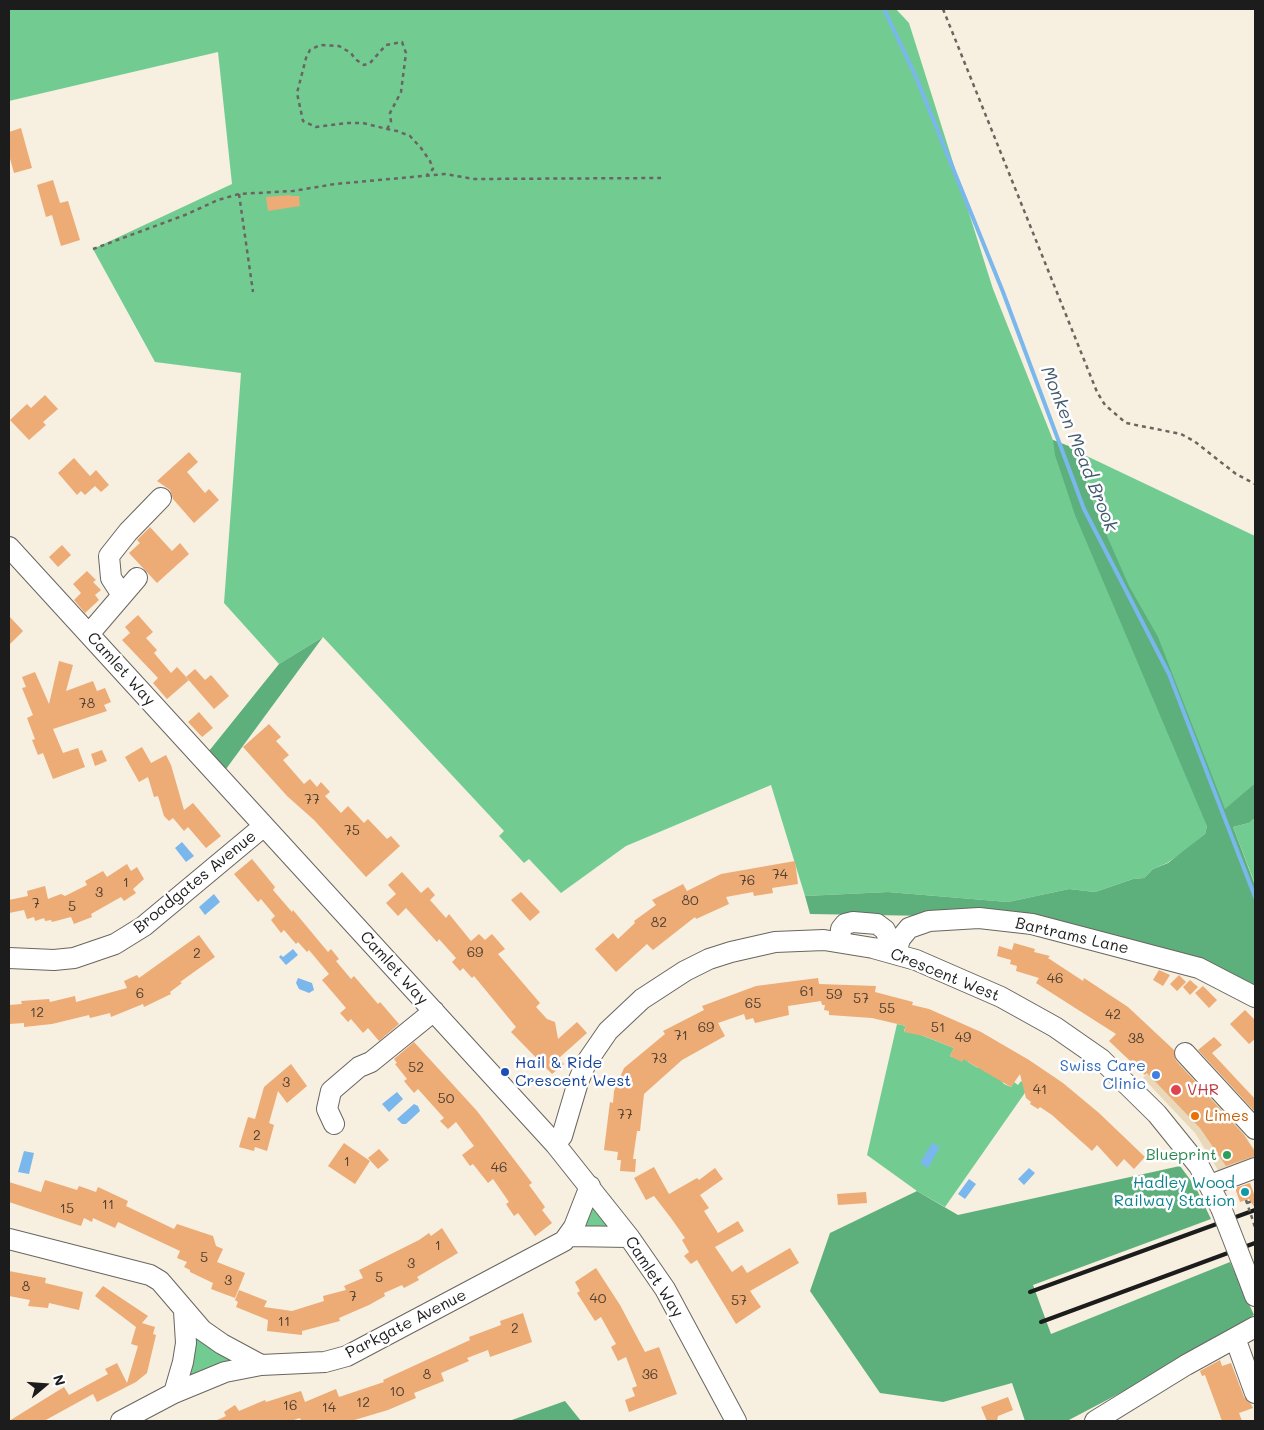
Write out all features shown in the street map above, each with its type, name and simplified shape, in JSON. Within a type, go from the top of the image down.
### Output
[{"type":"street","points":[[122,596],[111,578],[109,556],[128,532],[161,498]]},
{"type":"street","name":"Camlet Way","points":[[10,551],[555,1144],[629,1237],[665,1290],[736,1421]]},
{"type":"street","points":[[88,634],[138,578]]},
{"type":"street","name":"Broadgates Avenue","points":[[9,958],[54,960],[74,958],[115,944],[144,926],[264,826]]},
{"type":"street","name":"Bartrams Lane","points":[[891,952],[909,928],[929,921],[979,918],[1032,924],[1199,968],[1255,997]]},
{"type":"street","name":"Crescent West","points":[[555,1144],[562,1136],[578,1082],[586,1064],[608,1032],[642,999],[685,971],[709,959],[775,942],[840,942],[891,952],[944,971],[1009,1001],[1055,1027],[1101,1059],[1157,1114],[1190,1154],[1210,1185],[1221,1208],[1255,1296]]},
{"type":"street","points":[[334,1124],[328,1109],[331,1091],[359,1067],[371,1062],[434,1011]]},
{"type":"street","points":[[1185,1053],[1255,1129]]},
{"type":"street","points":[[1210,1185],[1255,1168]]},
{"type":"street","points":[[569,1236],[590,1186]]},
{"type":"street","name":"Parkgate Avenue","points":[[121,1421],[174,1393],[225,1372],[260,1365],[324,1362],[347,1356],[569,1236],[629,1237]]},
{"type":"street","points":[[9,1239],[150,1275],[160,1281],[184,1312],[202,1330],[222,1344],[260,1365]]},
{"type":"street","points":[[174,1393],[183,1362],[186,1343],[184,1312]]},
{"type":"street","points":[[1095,1421],[1255,1327]]},
{"type":"street","points":[[1235,1338],[1255,1393]]},
{"type":"path","points":[[943,9],[1097,392],[1105,405],[1126,423],[1181,434],[1194,441],[1236,474],[1255,484]]},
{"type":"path","points":[[387,129],[392,122],[390,113],[401,92],[406,53],[402,42],[386,45],[370,63],[364,65],[344,47],[320,45],[310,50],[306,58],[298,93],[303,121],[316,127],[364,123],[410,136],[430,161],[432,169],[426,176]]},
{"type":"path","points":[[93,249],[185,215],[218,200],[239,194],[293,191],[335,184],[445,174],[474,178],[513,179],[661,178]]},
{"type":"path","points":[[239,194],[253,292]]},
{"type":"path","points":[[1255,1200],[1246,1202],[1255,1227]]},
{"type":"shaded area","points":[[1169,1052],[1236,1121],[1253,1148],[1255,1147],[1255,1163],[1221,1175],[1195,1133],[1143,1078]]},
{"type":"green space","points":[[9,9],[896,9],[909,23],[993,289],[1053,440],[1255,536],[1255,783],[1207,826],[1205,834],[1182,853],[1167,863],[1153,869],[1144,878],[1133,879],[1095,892],[1069,889],[1008,902],[888,892],[805,896],[771,785],[626,846],[561,893],[529,859],[524,863],[499,836],[504,831],[323,637],[279,664],[224,603],[241,373],[155,362],[93,249],[232,184],[218,52],[9,101]]},
{"type":"green space","points":[[1053,440],[1074,448],[1096,511],[1129,586],[1158,637],[1225,809],[1255,783],[1255,818],[1249,823],[1233,827],[1255,885],[1255,991],[1187,958],[931,916],[810,914],[805,896],[888,892],[1008,902],[1069,889],[1095,892],[1133,879],[1144,878],[1153,869],[1168,863],[1205,834],[1207,826],[1075,515],[1055,455]]},
{"type":"green space","points":[[323,637],[226,769],[209,751],[279,664]]},
{"type":"green space","points":[[1255,818],[1255,884],[1233,827],[1249,823]]},
{"type":"green space","points":[[897,1024],[906,1026],[904,1031],[921,1035],[954,1048],[950,1056],[962,1061],[966,1052],[972,1054],[968,1062],[978,1068],[984,1059],[1004,1084],[1011,1087],[1014,1082],[1018,1085],[1021,1081],[1029,1087],[945,1207],[917,1191],[867,1155]]},
{"type":"green space","points":[[1180,1166],[1195,1186],[1211,1219],[1033,1285],[1051,1334],[1230,1262],[1254,1315],[1183,1360],[1067,1421],[1025,1421],[1012,1383],[943,1402],[880,1393],[810,1291],[830,1233],[917,1191],[958,1215]]},
{"type":"green space","points":[[592,1204],[608,1223],[607,1228],[583,1228]]},
{"type":"green space","points":[[193,1333],[235,1360],[189,1374]]},
{"type":"green space","points":[[565,1401],[581,1421],[509,1421]]},
{"type":"water","points":[[182,842],[194,856],[186,862],[175,848]]},
{"type":"water","points":[[214,894],[220,902],[205,915],[199,907]]},
{"type":"water","points":[[293,949],[298,955],[286,965],[279,957],[281,955],[283,957]]},
{"type":"water","points":[[298,978],[312,983],[314,990],[309,993],[299,989],[296,983]]},
{"type":"water","points":[[397,1092],[403,1099],[389,1112],[382,1104]]},
{"type":"water","points":[[414,1104],[418,1106],[420,1111],[406,1124],[402,1124],[397,1119]]},
{"type":"water","points":[[932,1143],[940,1147],[928,1168],[920,1163]]},
{"type":"water","points":[[24,1151],[34,1153],[29,1174],[18,1172]]},
{"type":"water","points":[[1029,1168],[1035,1173],[1024,1185],[1018,1179]]},
{"type":"water","points":[[969,1179],[976,1184],[965,1199],[958,1194]]},
{"type":"building","points":[[21,128],[32,168],[14,173],[9,155],[9,132]]},
{"type":"building","points":[[53,180],[60,203],[68,201],[80,240],[61,246],[52,215],[46,217],[37,185]]},
{"type":"building","points":[[299,196],[300,206],[268,211],[266,197]]},
{"type":"building","points":[[45,395],[58,409],[43,422],[46,425],[29,440],[10,420],[27,404],[31,408]]},
{"type":"building","points":[[189,452],[198,462],[187,472],[205,493],[209,489],[219,500],[194,523],[173,499],[170,490],[157,481]]},
{"type":"building","points":[[74,458],[90,476],[96,470],[109,485],[101,492],[95,486],[85,495],[81,491],[77,495],[58,473]]},
{"type":"building","points":[[150,527],[172,551],[180,543],[189,554],[157,583],[129,553],[140,543],[137,540]]},
{"type":"building","points":[[62,545],[71,555],[58,567],[49,557]]},
{"type":"building","points":[[87,571],[96,580],[93,582],[101,590],[95,595],[99,600],[85,613],[74,600],[81,593],[73,584]]},
{"type":"building","points":[[138,615],[153,632],[146,638],[157,650],[154,653],[171,673],[177,667],[189,680],[167,699],[153,683],[158,678],[122,640],[130,633],[125,627]]},
{"type":"building","points":[[9,616],[23,631],[9,645]]},
{"type":"building","points":[[59,661],[73,665],[66,691],[93,681],[97,691],[105,688],[111,702],[104,705],[107,711],[53,729],[63,753],[78,748],[85,767],[53,779],[43,753],[38,755],[32,740],[35,739],[27,718],[33,715],[22,688],[26,687],[22,677],[35,672],[49,704]]},
{"type":"building","points":[[195,669],[205,680],[211,675],[229,696],[214,709],[186,677]]},
{"type":"building","points":[[199,712],[213,728],[202,737],[188,722]]},
{"type":"building","points":[[269,724],[281,737],[276,741],[289,755],[283,760],[304,784],[310,779],[317,787],[321,782],[330,792],[325,796],[341,813],[348,806],[364,823],[368,819],[387,839],[391,836],[400,846],[366,877],[314,820],[287,796],[243,747]]},
{"type":"building","points":[[142,747],[151,763],[166,755],[171,765],[184,810],[193,803],[221,836],[206,848],[188,827],[184,831],[173,818],[169,821],[164,816],[158,796],[154,797],[148,777],[139,782],[125,757]]},
{"type":"building","points":[[102,750],[107,761],[95,766],[91,754]]},
{"type":"building","points":[[252,859],[275,887],[273,890],[292,912],[293,910],[328,952],[331,949],[339,959],[336,961],[351,979],[354,976],[378,1004],[380,1002],[399,1024],[379,1041],[368,1028],[363,1033],[351,1019],[348,1022],[340,1013],[346,1008],[322,980],[329,974],[309,950],[307,952],[298,942],[296,944],[284,930],[281,933],[271,920],[275,916],[261,899],[258,902],[234,874]]},
{"type":"building","points":[[795,861],[798,884],[772,888],[773,893],[754,896],[753,892],[726,897],[729,904],[696,919],[695,917],[653,950],[647,944],[616,972],[595,949],[613,933],[618,939],[635,923],[634,921],[656,905],[652,900],[683,884],[687,891],[721,874]]},
{"type":"building","points":[[127,864],[131,871],[137,867],[144,879],[133,889],[136,893],[124,901],[121,897],[91,914],[92,917],[74,924],[71,917],[52,922],[51,920],[45,921],[44,918],[35,921],[34,917],[27,919],[24,910],[9,913],[9,900],[28,896],[27,891],[45,886],[48,899],[61,894],[65,896],[87,885],[85,881],[103,871],[107,877]]},
{"type":"building","points":[[402,872],[421,893],[428,887],[435,895],[430,900],[446,918],[449,914],[471,941],[479,934],[485,940],[492,934],[505,949],[498,954],[540,1003],[536,1007],[547,1019],[555,1022],[558,1039],[577,1022],[587,1033],[559,1058],[564,1064],[552,1074],[511,1032],[516,1027],[474,976],[472,978],[463,968],[460,971],[452,962],[456,958],[439,939],[437,942],[406,908],[398,916],[386,903],[396,894],[388,885]]},
{"type":"building","points":[[521,892],[540,912],[530,921],[511,900]]},
{"type":"building","points":[[199,935],[215,957],[180,982],[182,983],[170,992],[171,994],[144,1007],[143,1004],[111,1017],[110,1013],[90,1018],[89,1015],[52,1024],[24,1027],[24,1023],[9,1024],[9,1005],[22,1004],[21,1001],[49,999],[50,1002],[75,996],[76,1002],[127,988],[124,981],[137,975],[139,978]]},
{"type":"building","points":[[1014,943],[1035,949],[1034,952],[1050,956],[1048,958],[1083,981],[1084,978],[1128,1007],[1174,1050],[1176,1061],[1244,1135],[1255,1152],[1255,1156],[1226,1166],[1200,1128],[1147,1073],[1145,1075],[1109,1041],[1116,1034],[1036,983],[1039,978],[1016,971],[1017,966],[1010,964],[1011,960],[997,956],[999,946],[1012,950]]},
{"type":"building","points":[[1159,970],[1170,975],[1163,986],[1153,980]]},
{"type":"building","points":[[1179,975],[1186,982],[1177,991],[1170,984]]},
{"type":"building","points":[[818,978],[819,984],[876,986],[875,992],[913,1002],[912,1005],[929,1009],[981,1032],[1029,1060],[1063,1083],[1099,1113],[1145,1157],[1134,1169],[1124,1159],[1117,1167],[1097,1145],[1092,1151],[1052,1115],[1040,1107],[1038,1109],[1030,1104],[1031,1102],[1026,1098],[1020,1074],[1011,1087],[963,1059],[962,1062],[950,1056],[954,1048],[924,1036],[904,1032],[906,1026],[872,1018],[829,1015],[829,1011],[824,1010],[825,1005],[822,1005],[821,1001],[788,1006],[789,1015],[755,1023],[753,1018],[746,1020],[744,1014],[718,1023],[725,1036],[682,1060],[644,1094],[640,1131],[637,1131],[633,1159],[636,1159],[635,1172],[620,1171],[621,1160],[617,1160],[618,1152],[604,1150],[610,1102],[613,1103],[614,1091],[624,1068],[665,1034],[663,1031],[704,1010],[702,1006],[756,986]]},
{"type":"building","points":[[1190,980],[1198,987],[1190,995],[1183,987]]},
{"type":"building","points":[[1203,986],[1217,1000],[1209,1008],[1195,993]]},
{"type":"building","points":[[1245,1010],[1255,1020],[1255,1039],[1249,1044],[1230,1024]]},
{"type":"building","points":[[1214,1037],[1222,1045],[1212,1053],[1255,1099],[1255,1112],[1198,1050]]},
{"type":"building","points":[[414,1042],[477,1111],[532,1183],[529,1185],[545,1207],[542,1210],[552,1223],[535,1236],[518,1213],[514,1216],[506,1204],[509,1202],[493,1179],[488,1183],[473,1164],[470,1166],[462,1155],[474,1146],[456,1122],[448,1129],[440,1121],[444,1118],[418,1089],[414,1093],[404,1081],[407,1079],[395,1064],[397,1063],[394,1059]]},
{"type":"building","points":[[291,1064],[307,1086],[287,1103],[278,1091],[269,1123],[274,1125],[267,1151],[255,1147],[254,1151],[239,1147],[248,1117],[255,1119],[264,1087]]},
{"type":"building","points":[[344,1143],[370,1161],[355,1184],[328,1166]]},
{"type":"building","points":[[379,1149],[389,1160],[378,1169],[368,1158]]},
{"type":"building","points":[[654,1167],[669,1194],[697,1178],[699,1180],[715,1168],[723,1179],[700,1195],[709,1208],[704,1211],[718,1233],[738,1221],[744,1231],[715,1247],[732,1272],[742,1265],[747,1273],[790,1248],[799,1263],[750,1291],[761,1307],[736,1324],[697,1260],[691,1264],[684,1256],[689,1252],[682,1240],[685,1238],[654,1196],[646,1200],[634,1178]]},
{"type":"building","points":[[45,1180],[77,1190],[79,1186],[96,1192],[98,1187],[128,1201],[126,1206],[174,1229],[177,1224],[213,1236],[216,1246],[223,1249],[217,1262],[245,1273],[235,1298],[211,1289],[213,1283],[184,1267],[187,1262],[177,1258],[180,1251],[118,1222],[115,1228],[93,1218],[92,1222],[84,1218],[81,1226],[9,1202],[9,1182],[41,1192]]},
{"type":"building","name":"Hadley Wood Railway Station","points":[[1250,1183],[1255,1197],[1255,1208],[1249,1199],[1240,1202],[1235,1188]]},
{"type":"building","points":[[866,1192],[867,1203],[838,1205],[837,1194]]},
{"type":"building","points":[[442,1228],[458,1253],[417,1277],[419,1280],[404,1288],[402,1285],[384,1293],[385,1296],[369,1305],[339,1318],[340,1321],[302,1331],[302,1335],[267,1331],[268,1320],[236,1307],[238,1302],[235,1300],[239,1290],[267,1301],[264,1307],[292,1311],[324,1301],[323,1296],[346,1290],[344,1286],[363,1278],[359,1270],[419,1240],[429,1233],[431,1236]]},
{"type":"building","points":[[596,1268],[620,1305],[645,1352],[659,1347],[677,1394],[629,1412],[625,1400],[635,1396],[632,1388],[637,1386],[626,1357],[618,1361],[611,1347],[616,1344],[601,1317],[595,1321],[577,1293],[580,1291],[575,1282]]},
{"type":"building","points":[[9,1271],[46,1278],[45,1283],[83,1292],[79,1310],[49,1303],[48,1308],[28,1306],[30,1300],[9,1296]]},
{"type":"building","points":[[103,1286],[148,1316],[142,1323],[155,1327],[153,1334],[156,1335],[147,1373],[136,1382],[97,1402],[93,1394],[44,1421],[9,1421],[64,1387],[69,1395],[108,1374],[105,1369],[117,1363],[127,1383],[138,1346],[131,1344],[136,1327],[95,1296]]},
{"type":"building","points":[[523,1313],[532,1342],[490,1357],[488,1350],[467,1358],[469,1361],[441,1373],[444,1381],[414,1393],[416,1398],[388,1410],[351,1421],[301,1421],[300,1418],[291,1421],[215,1421],[226,1416],[224,1412],[235,1405],[239,1411],[265,1400],[266,1402],[301,1391],[305,1402],[336,1389],[339,1397],[384,1382],[383,1380],[470,1340],[469,1337],[501,1325],[500,1321]]},
{"type":"building","points":[[1220,1360],[1222,1366],[1231,1363],[1244,1397],[1253,1408],[1239,1413],[1242,1421],[1222,1421],[1205,1375],[1202,1376],[1200,1371]]},
{"type":"building","points":[[1008,1397],[1013,1410],[998,1416],[997,1421],[987,1421],[981,1407]]},
{"type":"waterway","name":"Monken Mead Brook","points":[[884,9],[916,77],[1003,292],[1084,509],[1169,674],[1255,897]]},
{"type":"railway","points":[[1030,1292],[1255,1210]]},
{"type":"railway","points":[[1041,1322],[1255,1243]]},
{"type":"place","name":"Hail & Ride Crescent West","points":[[505,1072]]},
{"type":"place","name":"Swiss Care Clinic","points":[[1156,1075]]},
{"type":"place","name":"VHR","points":[[1176,1090]]},
{"type":"place","name":"Limes","points":[[1195,1116]]},
{"type":"place","name":"Blueprint","points":[[1227,1155]]},
{"type":"place","name":"Hadley Wood Railway Station","points":[[1245,1192]]}]
